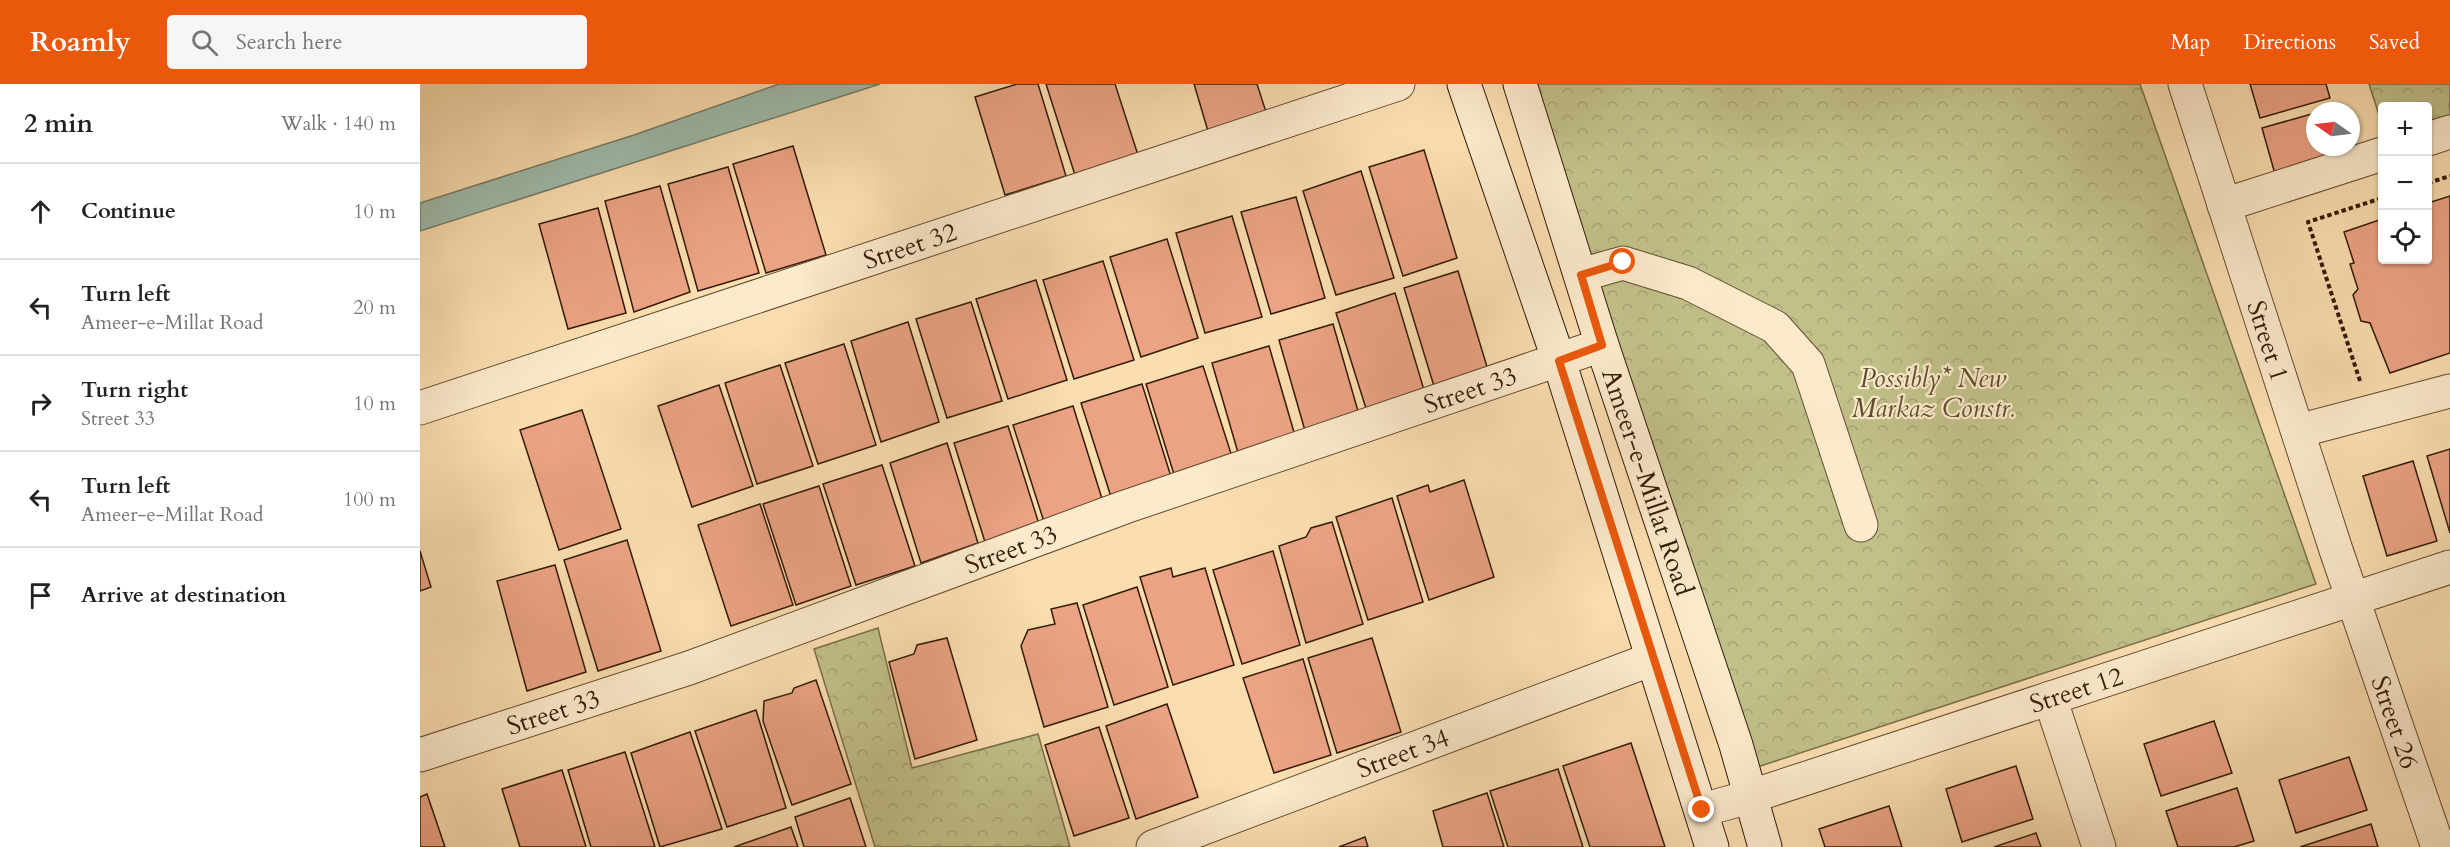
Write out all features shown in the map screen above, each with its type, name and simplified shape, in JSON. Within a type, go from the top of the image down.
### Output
[{"type":"street","name":"Street 32","points":[[420,408],[1398,84]]},
{"type":"street","name":"Ameer-e-Millat Road","points":[[1464,84],[1559,361],[1713,847]]},
{"type":"street","name":"Ameer-e-Millat Road","points":[[1520,84],[1602,345],[1736,745],[1765,847]]},
{"type":"street","name":"Street 1","points":[[2185,84],[2354,598]]},
{"type":"street","points":[[2432,137],[2450,132]]},
{"type":"street","points":[[2224,205],[2378,155]]},
{"type":"street","points":[[1581,275],[1623,262],[1688,283],[1775,327],[1808,364],[1861,525]]},
{"type":"street","name":"Street 33","points":[[420,755],[689,668],[1125,507],[1602,345]]},
{"type":"street","points":[[2298,431],[2450,391]]},
{"type":"street","name":"Street 12","points":[[1702,810],[1749,797],[2450,567]]},
{"type":"street","name":"Street 26","points":[[2354,598],[2438,847]]},
{"type":"street","name":"Street 34","points":[[1153,847],[1652,659]]},
{"type":"street","points":[[2050,698],[2099,847]]},
{"type":"path","points":[[2432,181],[2450,176]]},
{"type":"path","points":[[2362,388],[2308,222],[2378,199]]},
{"type":"green space","name":"Possibly* New Markaz Constr.","points":[[1536,84],[2140,84],[2316,584],[1736,774]]},
{"type":"green space","points":[[2369,84],[2450,84],[2450,124],[2432,131],[2432,102],[2378,102],[2378,112]]},
{"type":"green space","points":[[878,628],[912,768],[1038,734],[1070,847],[875,847],[814,649]]},
{"type":"shaded area","points":[[779,84],[880,84],[420,231],[420,203],[634,135]]},
{"type":"building","points":[[1017,84],[1038,84],[1066,176],[1005,195],[975,97]]},
{"type":"building","points":[[1046,84],[1115,84],[1138,155],[1075,175]]},
{"type":"building","points":[[1194,84],[1257,84],[1266,112],[1208,131]]},
{"type":"building","points":[[2250,84],[2326,84],[2330,98],[2306,102],[2306,105],[2260,118]]},
{"type":"building","points":[[2306,116],[2306,156],[2338,156],[2275,174],[2262,128]]},
{"type":"building","points":[[793,146],[826,255],[766,273],[733,164]]},
{"type":"building","points":[[1424,150],[1457,258],[1403,276],[1369,167]]},
{"type":"building","points":[[728,167],[759,273],[698,291],[668,184]]},
{"type":"building","points":[[1361,171],[1394,278],[1336,295],[1303,191]]},
{"type":"building","points":[[660,186],[690,292],[634,312],[605,201]]},
{"type":"building","points":[[2450,196],[2450,353],[2390,373],[2370,323],[2361,321],[2353,295],[2358,289],[2350,264],[2354,263],[2344,232],[2378,220],[2378,264],[2432,264],[2432,202]]},
{"type":"building","points":[[1296,197],[1325,298],[1271,314],[1241,212]]},
{"type":"building","points":[[598,208],[626,313],[568,329],[539,224]]},
{"type":"building","points":[[1232,216],[1262,317],[1205,333],[1176,233]]},
{"type":"building","points":[[1167,239],[1198,338],[1141,357],[1110,257]]},
{"type":"building","points":[[1103,261],[1134,360],[1074,379],[1043,280]]},
{"type":"building","points":[[1458,271],[1491,380],[1437,396],[1404,288]]},
{"type":"building","points":[[1036,280],[1067,380],[1008,399],[976,299]]},
{"type":"building","points":[[1395,293],[1427,400],[1369,418],[1336,313]]},
{"type":"building","points":[[971,302],[1002,401],[947,418],[916,319]]},
{"type":"building","points":[[908,322],[939,422],[881,442],[851,341]]},
{"type":"building","points":[[1333,324],[1362,425],[1308,441],[1279,340]]},
{"type":"building","points":[[844,344],[876,445],[818,464],[785,363]]},
{"type":"building","points":[[1269,346],[1298,446],[1241,463],[1212,363]]},
{"type":"building","points":[[780,365],[813,466],[757,484],[725,383]]},
{"type":"building","points":[[1203,366],[1235,466],[1177,484],[1146,384]]},
{"type":"building","points":[[1142,384],[1173,483],[1113,503],[1081,403]]},
{"type":"building","points":[[719,385],[753,486],[692,507],[658,406]]},
{"type":"building","points":[[1073,406],[1104,505],[1045,525],[1013,425]]},
{"type":"building","points":[[582,410],[621,529],[559,550],[520,430]]},
{"type":"building","points":[[1008,426],[1039,524],[985,542],[954,443]]},
{"type":"building","points":[[947,443],[978,543],[921,563],[890,463]]},
{"type":"building","points":[[2450,449],[2450,533],[2427,456]]},
{"type":"building","points":[[2413,461],[2437,541],[2387,556],[2363,476]]},
{"type":"building","points":[[882,465],[915,566],[856,585],[823,484]]},
{"type":"building","points":[[1464,480],[1494,577],[1429,600],[1397,496],[1428,485],[1430,492]]},
{"type":"building","points":[[819,486],[851,586],[796,605],[763,504]]},
{"type":"building","points":[[1392,498],[1423,602],[1368,620],[1336,517]]},
{"type":"building","points":[[760,504],[793,605],[731,626],[698,525]]},
{"type":"building","points":[[1332,522],[1363,624],[1306,643],[1279,546],[1306,537],[1311,528]]},
{"type":"building","points":[[627,540],[661,651],[598,671],[564,560]]},
{"type":"building","points":[[420,551],[431,587],[420,591]]},
{"type":"building","points":[[1273,551],[1300,645],[1242,664],[1213,570]]},
{"type":"building","points":[[555,565],[586,672],[527,691],[497,581]]},
{"type":"building","points":[[1171,568],[1173,577],[1205,568],[1234,665],[1173,685],[1140,577]]},
{"type":"building","points":[[1137,587],[1168,687],[1114,705],[1083,605]]},
{"type":"building","points":[[1077,603],[1108,707],[1044,727],[1021,646],[1028,630],[1055,624],[1051,609]]},
{"type":"building","points":[[947,638],[977,740],[915,759],[889,662],[914,654],[917,645]]},
{"type":"building","points":[[1372,638],[1401,732],[1337,753],[1308,658]]},
{"type":"building","points":[[1303,659],[1331,755],[1274,773],[1243,678]]},
{"type":"building","points":[[816,680],[851,784],[792,805],[763,721],[764,701],[792,693],[794,688]]},
{"type":"building","points":[[1167,704],[1198,797],[1136,819],[1106,726]]},
{"type":"building","points":[[756,710],[786,808],[727,827],[695,731]]},
{"type":"building","points":[[2214,721],[2232,773],[2161,796],[2144,744]]},
{"type":"building","points":[[1099,727],[1129,818],[1074,836],[1045,745]]},
{"type":"building","points":[[690,732],[722,829],[660,847],[631,753]]},
{"type":"building","points":[[1631,743],[1665,847],[1590,847],[1563,766]]},
{"type":"building","points":[[625,752],[655,847],[591,847],[568,770]]},
{"type":"building","points":[[2349,757],[2367,810],[2296,833],[2279,780]]},
{"type":"building","points":[[2016,766],[2033,819],[1962,842],[1946,789]]},
{"type":"building","points":[[1558,769],[1583,847],[1508,847],[1490,791]]},
{"type":"building","points":[[562,770],[586,847],[520,847],[502,789]]},
{"type":"building","points":[[2237,788],[2254,841],[2234,847],[2178,847],[2166,811]]},
{"type":"building","points":[[1487,793],[1504,847],[1443,847],[1433,811]]},
{"type":"building","points":[[427,794],[445,847],[420,847],[420,797]]},
{"type":"building","points":[[850,798],[866,847],[804,847],[795,817]]},
{"type":"building","points":[[1889,806],[1902,847],[1825,847],[1819,829]]},
{"type":"building","points":[[2371,824],[2378,847],[2300,847]]},
{"type":"building","points":[[791,827],[798,847],[734,847]]},
{"type":"building","points":[[2036,833],[2041,847],[1994,847]]},
{"type":"building","points":[[1365,837],[1368,847],[1339,847]]},
{"type":"route","points":[[1623,262],[1581,275],[1602,345],[1559,361],[1652,659],[1702,810]]}]
